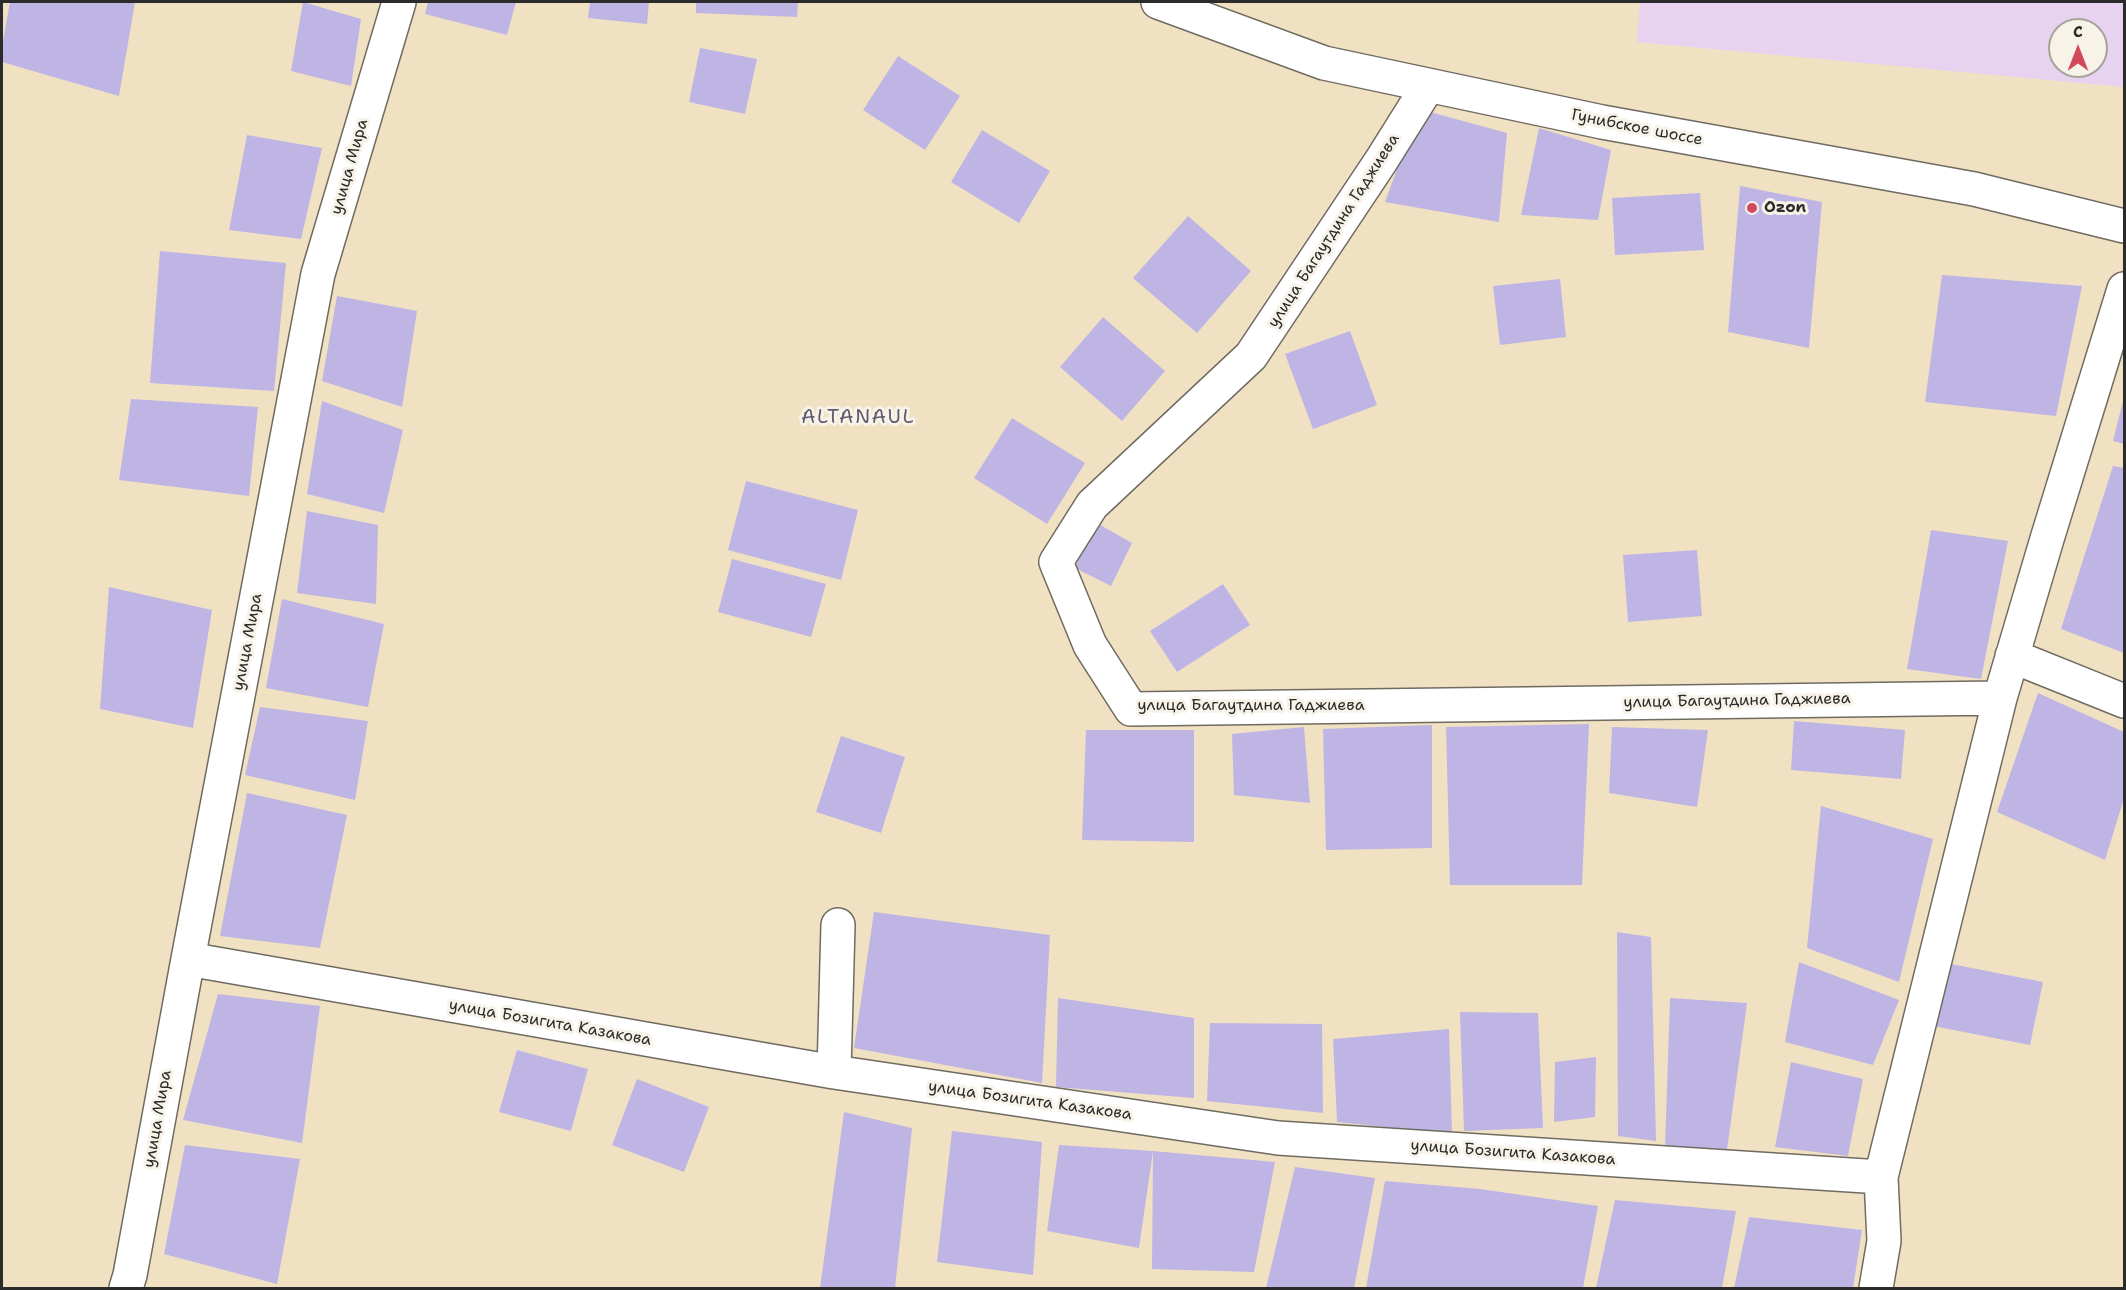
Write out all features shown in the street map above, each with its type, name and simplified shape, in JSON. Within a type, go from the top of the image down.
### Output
[{"type":"street","name":"улица Мира","points":[[126,1288],[318,274],[399,2]]},
{"type":"street","name":"Гунибское шоссе","points":[[1158,2],[1324,63],[1602,122],[1974,189],[2124,226]]},
{"type":"street","name":"улица Багаутдина Гаджиева","points":[[1428,86],[1381,161],[1251,356],[1092,506],[1056,561],[1090,645],[1131,708],[2000,698]]},
{"type":"street","points":[[1876,1288],[1884,1240],[1881,1177],[2000,698],[2124,289]]},
{"type":"street","points":[[2012,656],[2124,701]]},
{"type":"street","points":[[834,1072],[838,926]]},
{"type":"street","name":"улица Бозигита Казакова","points":[[188,958],[834,1072],[1278,1137],[1881,1177]]},
{"type":"shaded area","points":[[1640,2],[2124,2],[2124,87],[1637,42]]},
{"type":"building","points":[[10,2],[135,2],[119,96],[2,62],[2,46]]},
{"type":"building","points":[[303,2],[361,19],[351,86],[291,71]]},
{"type":"building","points":[[428,2],[516,2],[507,35],[425,14]]},
{"type":"building","points":[[590,2],[649,2],[647,24],[588,18]]},
{"type":"building","points":[[696,2],[798,2],[797,17],[696,13]]},
{"type":"building","points":[[700,48],[757,59],[745,114],[689,102]]},
{"type":"building","points":[[898,56],[960,96],[925,150],[863,110]]},
{"type":"building","points":[[1419,109],[1507,133],[1499,222],[1385,202]]},
{"type":"building","points":[[1539,128],[1611,150],[1598,220],[1521,215]]},
{"type":"building","points":[[982,130],[1050,171],[1019,223],[951,182]]},
{"type":"building","points":[[247,135],[322,148],[301,239],[229,230]]},
{"type":"building","points":[[1740,186],[1822,202],[1809,348],[1728,332]]},
{"type":"building","points":[[1700,193],[1704,250],[1615,255],[1612,198]]},
{"type":"building","points":[[1188,216],[1251,271],[1197,333],[1133,278]]},
{"type":"building","points":[[160,251],[286,263],[274,391],[150,383]]},
{"type":"building","points":[[1942,275],[2082,286],[2056,416],[1925,402]]},
{"type":"building","points":[[1560,279],[1566,337],[1500,345],[1493,286]]},
{"type":"building","points":[[337,296],[417,311],[402,407],[322,381]]},
{"type":"building","points":[[1103,317],[1165,371],[1122,421],[1060,367]]},
{"type":"building","points":[[1350,331],[1377,405],[1313,429],[1285,354]]},
{"type":"building","points":[[2124,397],[2124,444],[2113,441]]},
{"type":"building","points":[[131,399],[258,407],[249,496],[119,480]]},
{"type":"building","points":[[322,401],[403,430],[384,513],[307,494]]},
{"type":"building","points":[[1012,418],[1085,463],[1047,524],[974,478]]},
{"type":"building","points":[[2113,466],[2124,468],[2124,653],[2061,629]]},
{"type":"building","points":[[746,481],[858,510],[841,580],[728,550]]},
{"type":"building","points":[[307,511],[378,525],[376,604],[297,593]]},
{"type":"building","points":[[1095,522],[1132,543],[1111,586],[1075,568]]},
{"type":"building","points":[[1931,530],[2008,541],[1981,679],[1907,669]]},
{"type":"building","points":[[1697,550],[1702,616],[1628,622],[1623,555]]},
{"type":"building","points":[[732,559],[826,584],[811,637],[718,612]]},
{"type":"building","points":[[1223,584],[1250,625],[1177,672],[1150,631]]},
{"type":"building","points":[[109,587],[212,610],[193,728],[100,709]]},
{"type":"building","points":[[282,599],[384,624],[368,707],[266,688]]},
{"type":"building","points":[[2038,693],[2124,732],[2124,798],[2105,860],[1997,812]]},
{"type":"building","points":[[260,707],[368,721],[355,800],[245,775]]},
{"type":"building","points":[[1794,721],[1905,730],[1901,779],[1791,770]]},
{"type":"building","points":[[1589,724],[1582,885],[1450,885],[1446,727]]},
{"type":"building","points":[[1432,725],[1432,848],[1326,850],[1323,729]]},
{"type":"building","points":[[1304,727],[1310,803],[1234,795],[1232,734]]},
{"type":"building","points":[[1612,727],[1708,730],[1697,807],[1609,793]]},
{"type":"building","points":[[1086,730],[1194,730],[1194,842],[1082,840]]},
{"type":"building","points":[[841,736],[905,757],[881,833],[816,812]]},
{"type":"building","points":[[247,793],[347,815],[320,948],[220,936]]},
{"type":"building","points":[[1821,806],[1933,839],[1899,982],[1807,948]]},
{"type":"building","points":[[874,912],[1050,935],[1042,1083],[854,1048]]},
{"type":"building","points":[[1617,932],[1651,937],[1656,1141],[1618,1136]]},
{"type":"building","points":[[1799,962],[1899,1000],[1873,1065],[1785,1042]]},
{"type":"building","points":[[1941,962],[2043,982],[2030,1045],[1928,1025]]},
{"type":"building","points":[[218,994],[320,1006],[302,1143],[183,1120]]},
{"type":"building","points":[[1058,998],[1194,1018],[1194,1098],[1056,1087]]},
{"type":"building","points":[[1670,998],[1747,1003],[1727,1150],[1665,1147]]},
{"type":"building","points":[[1460,1012],[1538,1013],[1543,1128],[1464,1131]]},
{"type":"building","points":[[1210,1023],[1322,1024],[1323,1113],[1207,1101]]},
{"type":"building","points":[[1449,1029],[1452,1134],[1337,1122],[1333,1039]]},
{"type":"building","points":[[517,1050],[588,1069],[571,1131],[499,1112]]},
{"type":"building","points":[[1596,1057],[1595,1117],[1554,1122],[1555,1062]]},
{"type":"building","points":[[1791,1062],[1863,1079],[1848,1156],[1775,1147]]},
{"type":"building","points":[[637,1079],[709,1107],[684,1172],[612,1145]]},
{"type":"building","points":[[844,1112],[912,1128],[895,1288],[820,1288]]},
{"type":"building","points":[[952,1131],[1042,1142],[1033,1275],[937,1262]]},
{"type":"building","points":[[185,1145],[300,1159],[277,1284],[164,1254]]},
{"type":"building","points":[[1059,1145],[1153,1151],[1139,1248],[1047,1231]]},
{"type":"building","points":[[1153,1151],[1275,1162],[1254,1272],[1152,1269]]},
{"type":"building","points":[[1295,1167],[1375,1178],[1354,1288],[1266,1288]]},
{"type":"building","points":[[1385,1181],[1480,1189],[1598,1206],[1583,1288],[1366,1288]]},
{"type":"building","points":[[1615,1200],[1736,1211],[1722,1288],[1596,1288]]},
{"type":"building","points":[[1749,1217],[1862,1230],[1853,1288],[1734,1288]]},
{"type":"place","name":"Ozon","points":[[1752,208]]},
{"type":"district","name":"ALTANAUL","points":[[858,418]]}]
